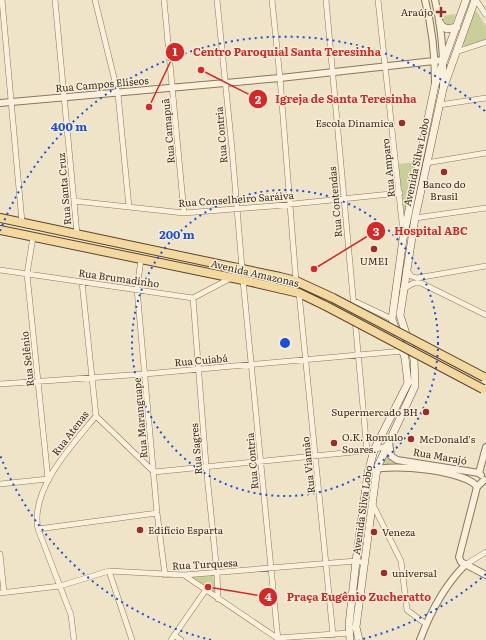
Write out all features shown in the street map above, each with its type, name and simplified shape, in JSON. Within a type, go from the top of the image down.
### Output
[{"type":"main road","points":[[444,60],[466,0]]},
{"type":"main road","points":[[443,90],[475,0]]},
{"type":"main road","points":[[440,23],[447,29],[456,27]]},
{"type":"main road","points":[[452,38],[456,52]]},
{"type":"main road","name":"Avenida Silva Lobo","points":[[358,640],[356,627],[365,563],[376,514],[373,505],[377,468],[387,443],[411,394],[416,377],[414,359],[400,315],[411,216],[435,85],[444,60]]},
{"type":"main road","name":"Avenida Silva Lobo","points":[[350,637],[356,561],[371,450],[408,383],[408,375],[403,351],[392,319],[403,238],[426,163],[443,90]]},
{"type":"main road","name":"Avenida Amazonas","points":[[0,218],[242,268],[296,281],[333,298],[485,377]]},
{"type":"main road","name":"Avenida Amazonas","points":[[0,230],[232,277],[299,293],[484,389]]},
{"type":"street","points":[[2,0],[22,222]]},
{"type":"street","name":"Rua Santa Cruz","points":[[55,0],[77,234]]},
{"type":"street","points":[[95,0],[118,94],[129,207]]},
{"type":"street","name":"Rua Camapuã","points":[[164,0],[174,88],[184,213]]},
{"type":"street","name":"Rua Contria","points":[[217,0],[242,268]]},
{"type":"street","points":[[272,0],[291,205],[296,281]]},
{"type":"street","name":"Rua Contendas","points":[[326,0],[334,71],[358,354],[371,450]]},
{"type":"street","name":"Rua Amparo","points":[[378,0],[400,192],[403,238]]},
{"type":"street","name":"Avenida Silva Lobo","points":[[425,0],[430,20],[435,60],[435,85]]},
{"type":"street","name":"Avenida Silva Lobo","points":[[435,0],[440,23],[444,60],[443,90]]},
{"type":"street","points":[[475,0],[486,15]]},
{"type":"street","points":[[456,52],[486,42]]},
{"type":"street","name":"Rua Campos Elíseos","points":[[0,103],[118,94],[444,60]]},
{"type":"street","points":[[439,105],[486,98]]},
{"type":"street","points":[[426,163],[486,153]]},
{"type":"street","name":"Rua Conselheiro Saráiva","points":[[74,201],[184,213],[291,205],[400,192]]},
{"type":"street","points":[[411,216],[486,208]]},
{"type":"street","name":"Rua Selênio","points":[[33,237],[27,274],[48,479]]},
{"type":"street","name":"Rua Maranguape","points":[[141,259],[137,289],[157,513],[165,574]]},
{"type":"street","points":[[406,269],[411,276],[417,278],[486,266]]},
{"type":"street","name":"Rua Brumadinho","points":[[0,270],[193,298]]},
{"type":"street","points":[[429,287],[432,275]]},
{"type":"street","points":[[193,298],[232,277]]},
{"type":"street","name":"Rua Contria","points":[[243,280],[262,461],[277,639]]},
{"type":"street","name":"Rua Atenas","points":[[74,640],[71,615],[38,529],[36,519],[48,479],[96,416],[82,282]]},
{"type":"street","points":[[403,289],[414,283],[421,283],[486,315]]},
{"type":"street","name":"Rua Viamão","points":[[299,293],[333,635]]},
{"type":"street","name":"Rua Sagres","points":[[193,298],[206,465],[217,573],[218,600]]},
{"type":"street","points":[[354,301],[392,319]]},
{"type":"street","name":"Rua Cuiabá","points":[[0,384],[145,374],[403,351]]},
{"type":"street","points":[[96,416],[154,472],[206,465],[371,450],[387,443]]},
{"type":"street","name":"Rua Marajó","points":[[387,443],[394,459],[479,473]]},
{"type":"street","points":[[486,447],[479,473],[485,480],[477,487],[460,550],[461,562],[486,575]]},
{"type":"street","points":[[411,461],[436,471]]},
{"type":"street","name":"Rua Marajó","points":[[368,473],[377,468],[385,467],[436,471],[459,476],[472,481],[477,487]]},
{"type":"street","points":[[0,484],[48,479]]},
{"type":"street","points":[[38,529],[157,513]]},
{"type":"street","points":[[376,514],[401,561],[406,610],[426,624]]},
{"type":"street","points":[[420,640],[426,624],[440,597],[456,574],[465,565],[486,552]]},
{"type":"street","points":[[0,554],[2,592]]},
{"type":"street","name":"Rua Turquesa","points":[[2,592],[60,586],[109,570],[184,575],[356,561],[365,563]]},
{"type":"street","points":[[109,570],[132,640]]},
{"type":"street","points":[[184,575],[218,600],[277,639],[333,635],[350,637]]},
{"type":"street","points":[[171,640],[205,591]]},
{"type":"street","points":[[174,635],[181,640]]},
{"type":"green space","points":[[475,9],[486,26],[486,39],[466,48],[463,44]]},
{"type":"green space","points":[[456,14],[452,25],[449,27],[444,25],[442,16]]},
{"type":"green space","points":[[416,162],[406,216],[404,216],[398,164]]},
{"type":"green space","points":[[387,452],[389,456],[418,467],[383,465]]},
{"type":"green space","points":[[213,575],[216,596],[189,577]]},
{"type":"place","name":"Araújo","points":[[441,12]]},
{"type":"place","name":"Igreja de Santa Teresinha","points":[[201,70]]},
{"type":"place","name":"Centro Paroquial Santa Teresinha","points":[[149,107]]},
{"type":"place","name":"Escola Dinamica","points":[[402,123]]},
{"type":"place","name":"Banco do Brasil","points":[[444,172]]},
{"type":"place","name":"UMEI","points":[[374,249]]},
{"type":"place","name":"Hospital ABC","points":[[314,269]]},
{"type":"place","name":"Supermercado BH","points":[[426,412]]},
{"type":"place","name":"McDonald's","points":[[411,439]]},
{"type":"place","name":"O.K. Romulo Soares.","points":[[334,443]]},
{"type":"place","name":"Edifício Esparta","points":[[140,530]]},
{"type":"place","name":"Veneza","points":[[374,532]]},
{"type":"place","name":"universal","points":[[384,573]]},
{"type":"place","name":"Praça Eugênio Zucheratto","points":[[208,587]]}]
